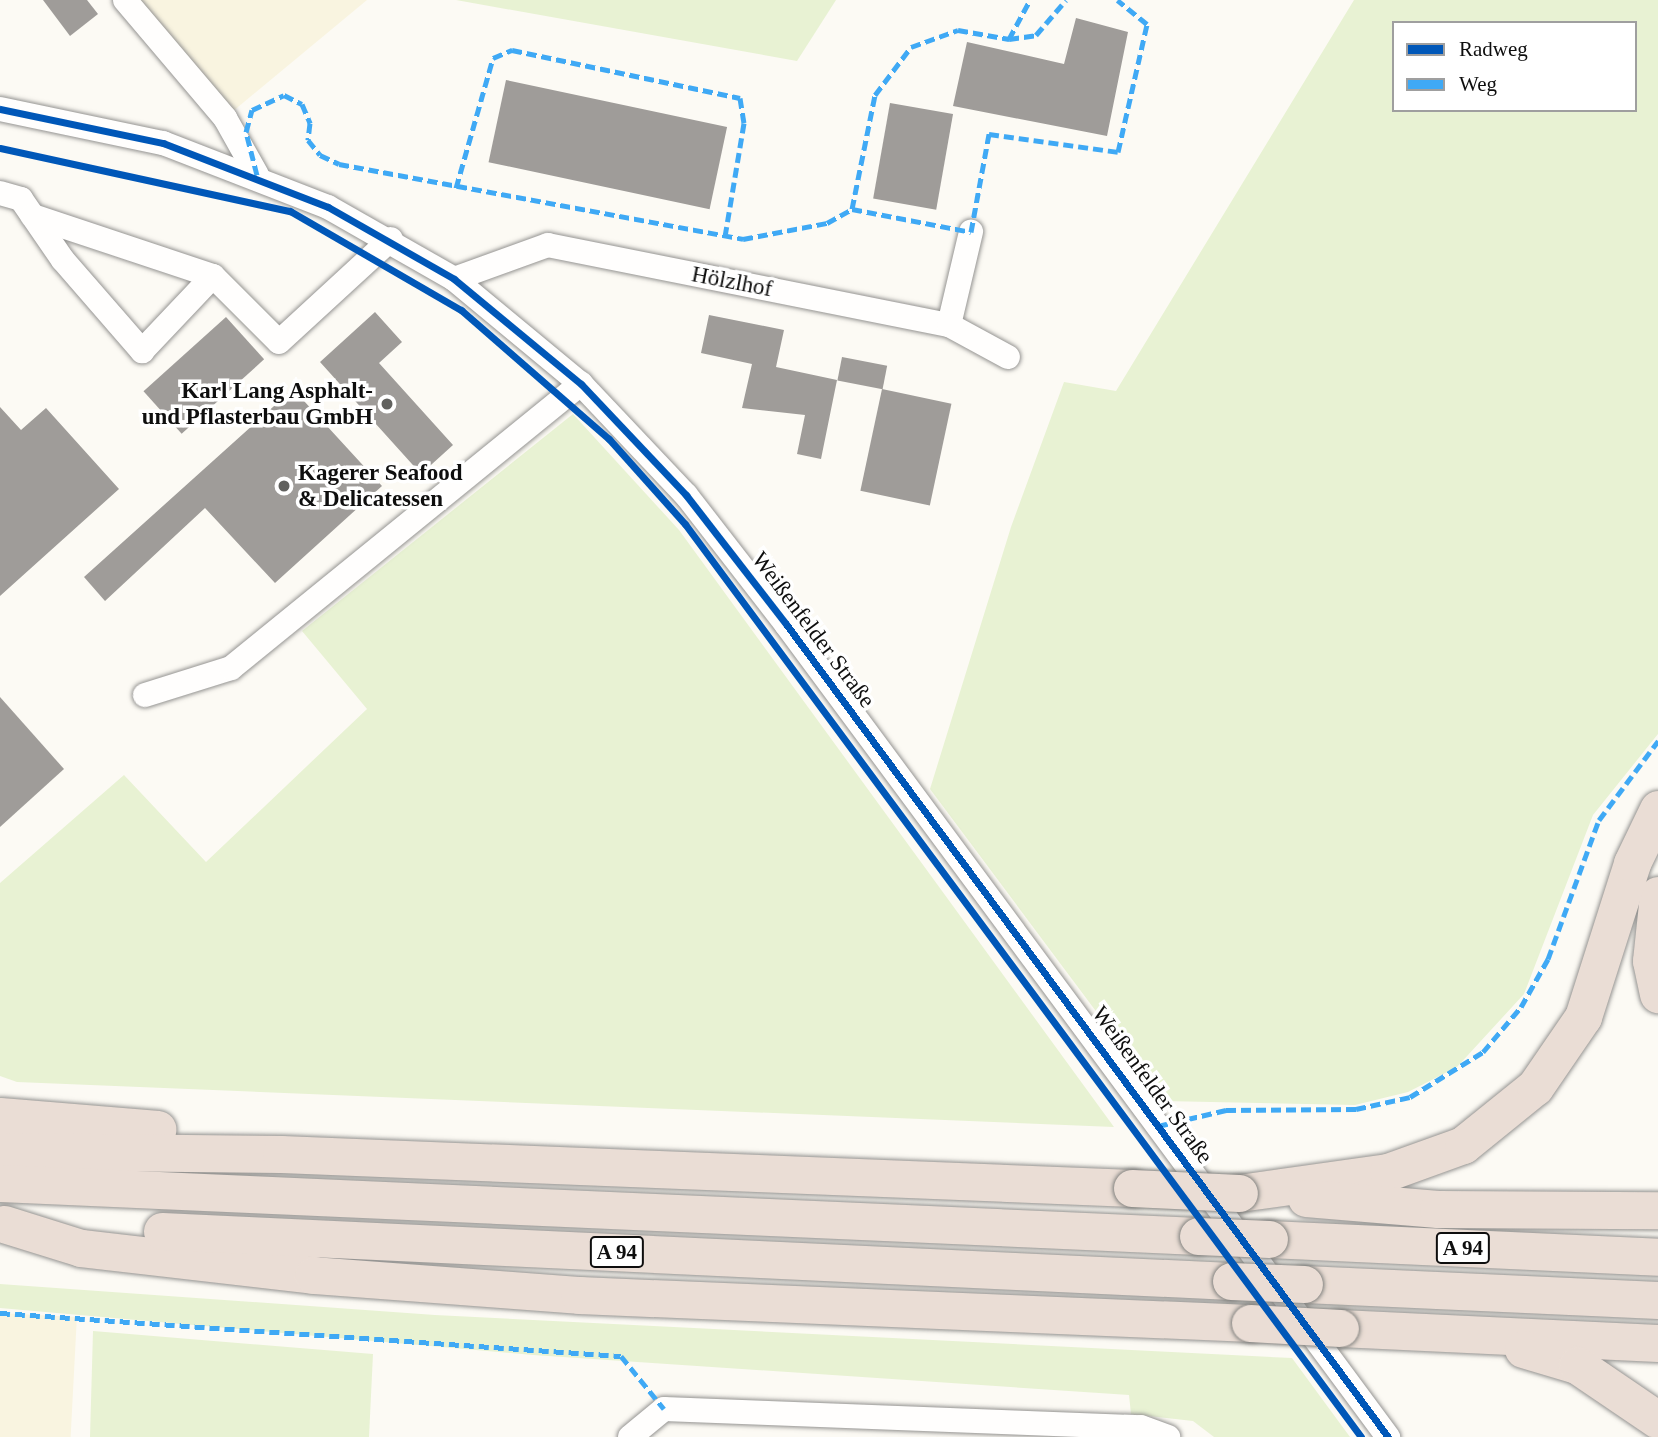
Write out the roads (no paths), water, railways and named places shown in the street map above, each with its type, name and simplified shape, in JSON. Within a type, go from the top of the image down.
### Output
[{"type":"highway","points":[[1239,1193],[1388,1172],[1463,1145],[1535,1087],[1583,1017],[1632,863],[1658,809]]},
{"type":"highway","points":[[1658,895],[1651,961],[1658,994]]},
{"type":"highway","points":[[0,1116],[323,1136],[381,1160]]},
{"type":"highway","points":[[0,1152],[381,1160],[1132,1188],[1239,1193],[1438,1209],[1658,1210]]},
{"type":"highway","name":"A 94","points":[[0,1183],[1658,1257]]},
{"type":"highway","points":[[2,1224],[81,1248],[313,1275],[579,1294],[1658,1343]]},
{"type":"highway","name":"A 94","points":[[2,1224],[1658,1300]]},
{"type":"highway","points":[[1422,1332],[1465,1346],[1538,1351],[1577,1365],[1658,1420]]},
{"type":"street","points":[[125,0],[225,118],[257,175]]},
{"type":"street","name":"Weißenfelder Straße","points":[[0,109],[92,124],[257,175],[391,239],[454,279],[581,384],[686,495],[935,824],[1388,1437]]},
{"type":"street","points":[[0,193],[21,199],[142,351],[213,276]]},
{"type":"street","points":[[33,216],[213,276],[279,342],[391,239]]},
{"type":"street","points":[[950,325],[971,232]]},
{"type":"street","name":"Hölzlhof","points":[[454,279],[548,245],[950,325],[1008,357]]},
{"type":"street","points":[[145,695],[231,668],[581,384]]},
{"type":"street","points":[[630,1437],[664,1409],[1141,1427],[1168,1437]]},
{"type":"place","name":"Karl Lang Asphalt- und Pflasterbau GmbH","points":[[387,404]]},
{"type":"place","name":"Kagerer Seafood & Delicatessen","points":[[284,486]]}]
